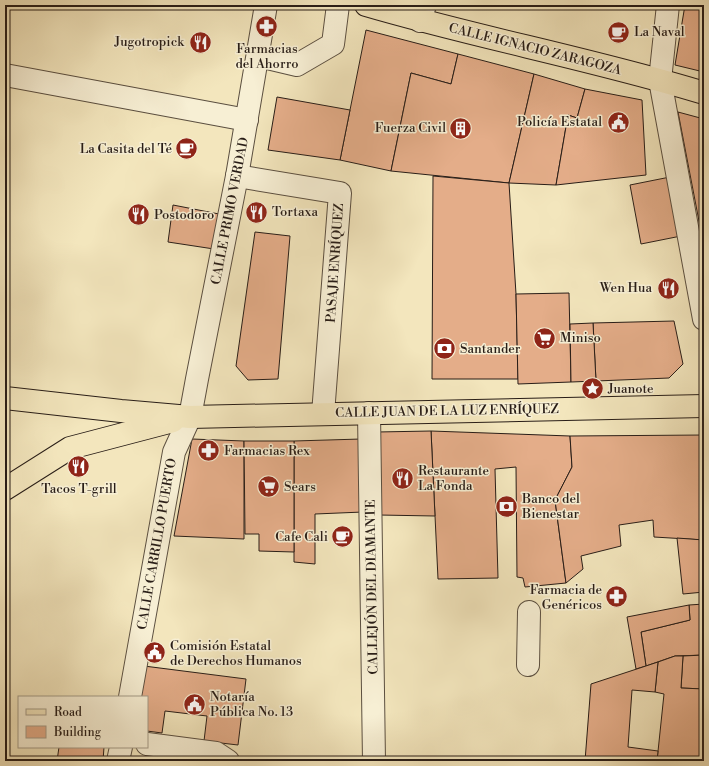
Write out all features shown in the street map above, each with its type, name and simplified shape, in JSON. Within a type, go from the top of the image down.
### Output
[{"type":"main road","name":"CALLE IGNACIO ZARAGOZA","points":[[366,5],[423,13],[704,93]]},
{"type":"main road","points":[[5,398],[190,417]]},
{"type":"main road","name":"CALLE JUAN DE LA LUZ ENRÍQUEZ","points":[[190,417],[704,406]]},
{"type":"main road","points":[[5,489],[70,448],[190,417]]},
{"type":"street","name":"CALLE PRIMO VERDAD","points":[[190,417],[237,176],[266,5]]},
{"type":"street","points":[[258,56],[297,65],[333,44],[338,5]]},
{"type":"street","points":[[668,5],[660,80],[704,319]]},
{"type":"street","points":[[5,75],[247,120]]},
{"type":"street","name":"PASAJE ENRÍQUEZ","points":[[237,176],[340,193],[323,414]]},
{"type":"street","name":"CALLEJÓN DEL DIAMANTE","points":[[369,413],[374,761]]},
{"type":"street","name":"CALLE CARRILLO PUERTO","points":[[130,696],[174,452],[190,417]]},
{"type":"street","points":[[528,665],[529,612]]},
{"type":"street","points":[[148,744],[216,753],[228,761]]},
{"type":"street","points":[[118,761],[121,748]]},
{"type":"building","points":[[685,5],[704,5],[704,72],[675,65]]},
{"type":"building","points":[[366,30],[458,54],[451,84],[411,73],[391,171],[340,160]]},
{"type":"building","name":"Fuerza Civil","points":[[458,54],[534,74],[509,183],[391,171],[411,73],[451,84]]},
{"type":"building","points":[[534,74],[585,89],[577,118],[568,115],[556,185],[509,183]]},
{"type":"building","points":[[585,89],[642,100],[646,175],[556,185],[568,115],[577,118]]},
{"type":"building","points":[[277,97],[350,110],[340,160],[268,150]]},
{"type":"building","points":[[678,112],[704,119],[704,247]]},
{"type":"building","points":[[433,176],[509,183],[516,294],[518,379],[432,379]]},
{"type":"building","points":[[670,177],[681,236],[641,244],[630,185]]},
{"type":"building","points":[[173,205],[219,214],[214,249],[168,242]]},
{"type":"building","points":[[255,232],[290,236],[278,379],[248,380],[236,366]]},
{"type":"building","name":"Miniso","points":[[569,293],[571,382],[518,384],[516,294]]},
{"type":"building","points":[[674,321],[683,364],[669,378],[596,381],[593,323]]},
{"type":"building","points":[[593,323],[596,381],[571,382],[570,324]]},
{"type":"building","points":[[431,431],[570,436],[572,467],[555,500],[566,583],[525,587],[523,578],[517,577],[516,467],[495,469],[498,578],[438,579]]},
{"type":"building","points":[[431,431],[435,516],[379,515],[377,432]]},
{"type":"building","points":[[704,435],[704,540],[654,537],[653,520],[619,525],[621,546],[581,556],[583,569],[566,583],[555,500],[572,467],[570,436]]},
{"type":"building","points":[[192,439],[244,441],[244,539],[174,536]]},
{"type":"building","points":[[361,439],[363,512],[315,514],[315,564],[294,562],[294,441]]},
{"type":"building","name":"Sears","points":[[244,441],[294,441],[294,552],[259,551],[259,534],[245,534]]},
{"type":"building","points":[[677,538],[704,540],[704,592],[683,594]]},
{"type":"building","points":[[704,604],[704,655],[675,656],[646,666],[641,632],[690,620],[689,605]]},
{"type":"building","points":[[689,605],[690,620],[641,632],[646,666],[636,669],[627,617]]},
{"type":"building","points":[[704,655],[704,689],[681,688],[683,656]]},
{"type":"building","points":[[675,656],[683,656],[681,688],[704,689],[704,761],[657,761],[664,694],[655,692],[658,662]]},
{"type":"building","points":[[658,662],[655,692],[632,690],[628,747],[658,751],[657,761],[585,761],[591,684]]},
{"type":"building","name":"Notaría Pública No. 13","points":[[144,666],[246,679],[238,745],[204,741],[207,716],[165,711],[162,733],[148,731],[148,696],[140,696]]},
{"type":"building","points":[[59,748],[104,748],[103,761],[57,761]]},
{"type":"place","name":"Farmacias del Ahorro","points":[[267,27]]},
{"type":"place","name":"La Naval","points":[[619,32]]},
{"type":"place","name":"Jugotropick","points":[[200,42]]},
{"type":"place","name":"Policía Estatal","points":[[618,122]]},
{"type":"place","name":"Fuerza Civil","points":[[461,128]]},
{"type":"place","name":"La Casita del Té","points":[[187,149]]},
{"type":"place","name":"Tortaxa","points":[[256,212]]},
{"type":"place","name":"Postodoro","points":[[139,215]]},
{"type":"place","name":"Wen Hua","points":[[668,288]]},
{"type":"place","name":"Miniso","points":[[544,338]]},
{"type":"place","name":"Santander","points":[[445,349]]},
{"type":"place","name":"Juanote","points":[[593,389]]},
{"type":"place","name":"Farmacias Rex","points":[[208,451]]},
{"type":"place","name":"Tacos T-grill","points":[[79,467]]},
{"type":"place","name":"Restaurante La Fonda","points":[[402,478]]},
{"type":"place","name":"Sears","points":[[269,487]]},
{"type":"place","name":"Banco del Bienestar","points":[[506,506]]},
{"type":"place","name":"Cafe Cali","points":[[343,537]]},
{"type":"place","name":"Farmacia de Genéricos","points":[[617,597]]},
{"type":"place","name":"Comisión Estatal de Derechos Humanos","points":[[155,653]]},
{"type":"place","name":"Notaría Pública No. 13","points":[[195,704]]}]
